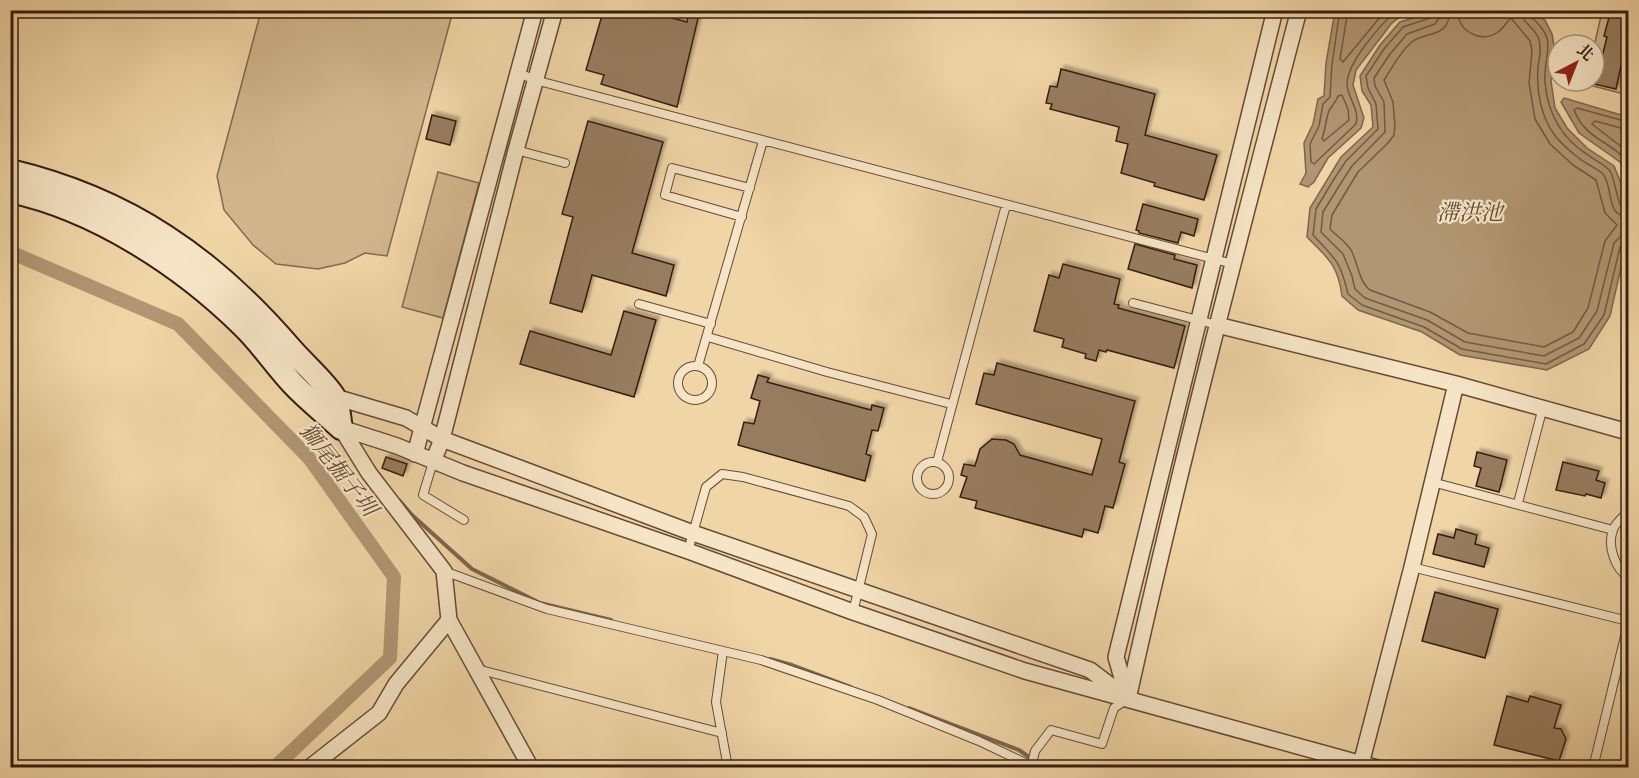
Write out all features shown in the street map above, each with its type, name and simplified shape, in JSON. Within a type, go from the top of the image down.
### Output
[{"type":"street","points":[[415,454],[536,10]]},
{"type":"street","points":[[433,462],[442,439],[516,150],[555,10]]},
{"type":"street","points":[[1128,699],[1116,657],[1275,10]]},
{"type":"street","points":[[1128,699],[1155,577],[1217,325],[1299,10]]},
{"type":"street","points":[[10,171],[42,179],[87,195],[127,213],[169,237],[213,269],[267,320],[335,397],[406,418],[442,439],[693,533],[1090,670],[1128,699]]},
{"type":"street","points":[[10,191],[32,196],[111,228],[182,272],[243,326],[294,385],[340,428],[369,473],[444,571],[449,620],[531,768]]},
{"type":"street","points":[[1217,325],[1456,384],[1629,432]]},
{"type":"street","points":[[1361,764],[1456,384]]},
{"type":"street","points":[[335,397],[340,428]]},
{"type":"street","points":[[340,428],[853,612],[1025,671],[1377,768]]},
{"type":"street","points":[[309,768],[380,712],[396,684],[449,620]]},
{"type":"lane","points":[[519,73],[535,80],[763,141],[1233,264]]},
{"type":"lane","points":[[698,366],[763,141]]},
{"type":"lane","points":[[516,150],[565,163]]},
{"type":"lane","points":[[742,217],[665,195],[672,168],[750,188]]},
{"type":"lane","points":[[937,462],[1006,205]]},
{"type":"lane","points":[[1133,303],[1217,325]]},
{"type":"lane","points":[[639,304],[711,324]]},
{"type":"lane","points":[[708,337],[827,372],[951,404]]},
{"type":"lane","points":[[688,366],[698,366],[710,373],[713,384],[708,395],[697,400],[685,397],[678,387],[679,375],[688,366]]},
{"type":"lane","points":[[1518,503],[1543,407]]},
{"type":"lane","points":[[433,462],[423,495],[464,520]]},
{"type":"lane","points":[[937,462],[947,469],[950,480],[944,490],[934,495],[923,491],[917,481],[919,470],[927,463],[937,462]]},
{"type":"lane","points":[[688,551],[706,487],[722,474],[743,477],[849,506],[864,517],[872,534],[853,612]]},
{"type":"lane","points":[[1432,482],[1613,530]]},
{"type":"lane","points":[[1629,512],[1613,530],[1611,545],[1615,561],[1629,577]]},
{"type":"lane","points":[[1412,567],[1629,623],[1593,768]]},
{"type":"lane","points":[[444,571],[547,609],[761,660],[878,700],[1033,767],[1035,751],[1051,730],[1102,744],[1114,708],[1128,699]]},
{"type":"lane","points":[[723,651],[716,702],[728,768]]},
{"type":"lane","points":[[476,669],[722,733]]},
{"type":"shaded area","points":[[261,11],[453,11],[387,256],[365,253],[345,263],[318,269],[276,264],[253,245],[224,210],[217,176]]},
{"type":"shaded area","points":[[1602,11],[1628,11],[1628,95],[1606,89],[1606,33],[1597,33]]},
{"type":"shaded area","points":[[438,172],[479,183],[443,318],[402,307]]},
{"type":"water","name":"滯洪池","points":[[1439,10],[1471,11],[1483,14],[1492,11],[1531,11],[1545,20],[1552,33],[1546,33],[1546,93],[1553,93],[1555,108],[1567,128],[1587,148],[1614,166],[1625,193],[1628,237],[1610,316],[1589,349],[1547,370],[1460,355],[1422,332],[1358,310],[1342,296],[1335,269],[1307,237],[1310,208],[1341,157],[1373,127],[1371,105],[1362,91],[1360,76],[1380,45],[1400,22]]},
{"type":"water","points":[[1335,11],[1415,11],[1403,14],[1391,24],[1356,70],[1353,85],[1364,118],[1361,128],[1328,158],[1314,182],[1308,187],[1300,184],[1306,173],[1304,143],[1313,124],[1318,99],[1324,96],[1326,63]]},
{"type":"water","points":[[1564,98],[1628,117],[1628,178],[1620,162],[1579,133],[1561,102]]},
{"type":"building","points":[[613,10],[642,10],[687,22],[689,10],[700,10],[677,107],[601,84],[604,75],[586,70],[603,12],[612,15]]},
{"type":"building","points":[[1611,10],[1629,10],[1629,43],[1626,42],[1616,89],[1606,87],[1607,37],[1605,33]]},
{"type":"building","points":[[1061,69],[1155,94],[1145,135],[1217,155],[1204,200],[1154,186],[1155,183],[1121,173],[1128,144],[1116,141],[1119,127],[1050,109],[1052,104],[1046,103],[1050,86],[1057,87]]},
{"type":"building","points":[[432,115],[456,121],[450,145],[426,139]]},
{"type":"building","points":[[588,121],[663,142],[632,253],[674,265],[666,296],[592,275],[582,312],[550,303],[573,217],[562,214]]},
{"type":"building","points":[[1143,204],[1198,219],[1194,236],[1181,232],[1178,243],[1139,233],[1136,230]]},
{"type":"building","points":[[1135,244],[1175,255],[1174,259],[1197,265],[1192,288],[1128,269]]},
{"type":"building","points":[[1063,264],[1120,279],[1114,304],[1119,305],[1118,308],[1185,326],[1174,368],[1107,350],[1106,352],[1099,350],[1096,361],[1085,358],[1086,354],[1062,347],[1064,339],[1034,331],[1049,275],[1059,278]]},
{"type":"building","points":[[624,311],[656,320],[634,397],[520,364],[530,331],[611,355]]},
{"type":"building","points":[[997,363],[1135,401],[1119,462],[1125,464],[1113,508],[1105,506],[1098,533],[1084,529],[1082,537],[975,508],[977,501],[960,497],[967,477],[961,475],[964,464],[975,466],[980,449],[992,439],[1006,440],[1014,444],[1020,455],[1092,475],[1102,439],[976,404],[984,373],[994,375]]},
{"type":"building","points":[[758,375],[769,378],[767,382],[871,410],[872,405],[884,408],[878,431],[872,430],[866,454],[871,456],[865,481],[738,445],[744,422],[754,424],[760,401],[751,398]]},
{"type":"building","points":[[1477,452],[1507,460],[1499,492],[1476,486],[1481,468],[1474,466]]},
{"type":"building","points":[[386,457],[407,464],[403,476],[382,468]]},
{"type":"building","points":[[1563,462],[1599,471],[1596,480],[1605,483],[1601,498],[1556,490]]},
{"type":"building","points":[[1456,529],[1477,535],[1475,544],[1489,548],[1484,567],[1433,554],[1438,534],[1454,538]]},
{"type":"building","points":[[1435,592],[1498,609],[1485,658],[1422,641]]},
{"type":"building","points":[[1507,696],[1528,702],[1530,696],[1561,705],[1554,728],[1561,729],[1566,739],[1559,761],[1494,745]]},
{"type":"waterway","name":"獅尾掘子圳","points":[[10,252],[178,324],[309,458],[394,577],[390,658],[274,768]]},
{"type":"waterway","points":[[399,500],[412,515],[472,569],[540,603],[611,620]]},
{"type":"waterway","points":[[770,659],[851,687]]},
{"type":"waterway","points":[[909,708],[1019,750],[1045,768]]}]
